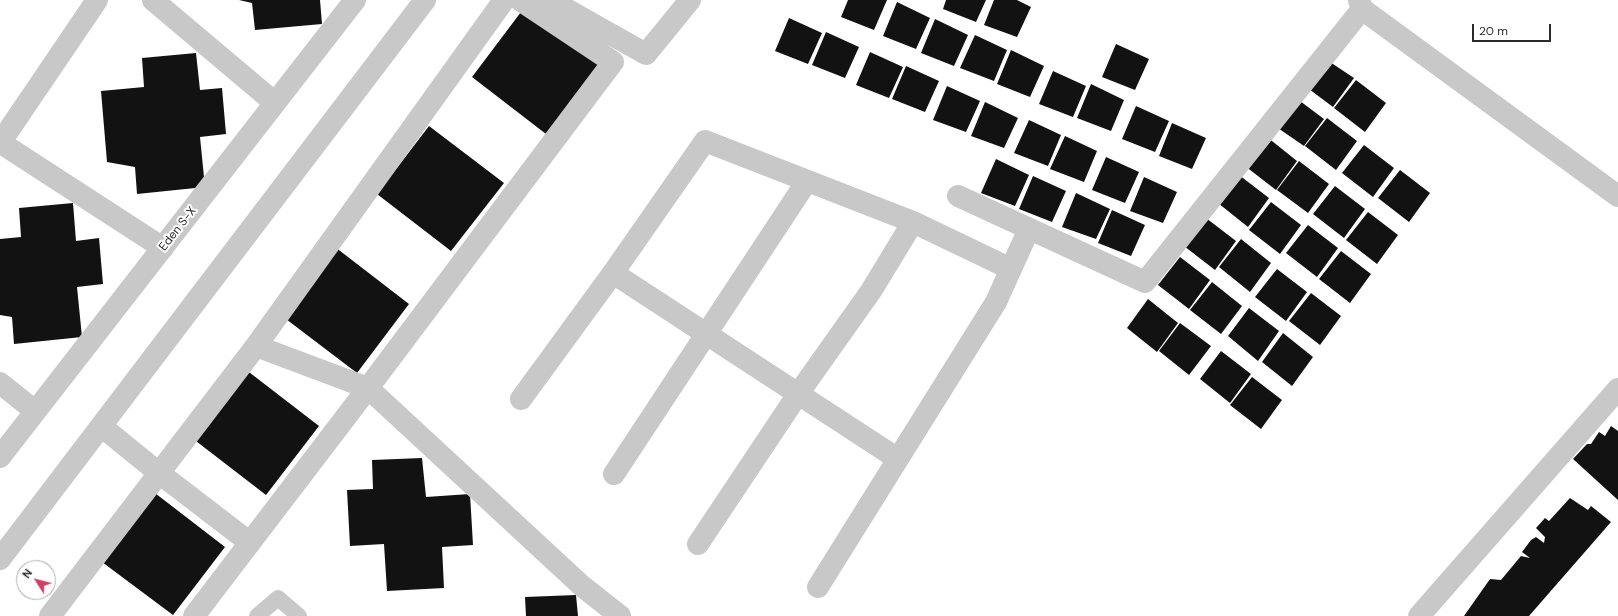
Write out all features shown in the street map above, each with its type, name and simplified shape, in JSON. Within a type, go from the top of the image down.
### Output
[{"type":"street","points":[[97,0],[0,143],[163,248]]},
{"type":"street","points":[[153,0],[275,103]]},
{"type":"street","name":"Eden S-X","points":[[0,457],[355,0]]},
{"type":"street","points":[[0,559],[425,0]]},
{"type":"street","points":[[50,616],[256,346],[504,0]]},
{"type":"street","points":[[194,616],[368,388],[613,62],[520,0]]},
{"type":"street","points":[[550,0],[646,54],[690,0]]},
{"type":"street","points":[[958,196],[1145,282],[1360,4],[1618,196]]},
{"type":"street","points":[[521,399],[613,273],[705,141],[913,222],[1011,269]]},
{"type":"street","points":[[614,474],[807,181]]},
{"type":"street","points":[[698,544],[798,394],[871,290],[913,222]]},
{"type":"street","points":[[818,587],[996,302],[1029,229]]},
{"type":"street","points":[[613,273],[898,459]]},
{"type":"street","points":[[256,346],[368,388],[582,586],[620,616]]},
{"type":"street","points":[[0,382],[35,411]]},
{"type":"street","points":[[1419,616],[1618,389]]},
{"type":"street","points":[[101,426],[159,473],[249,542]]},
{"type":"lane","points":[[257,616],[278,598],[299,616]]},
{"type":"building","points":[[239,0],[320,0],[322,24],[255,30],[252,3]]},
{"type":"building","points":[[848,0],[887,0],[874,30],[841,17]]},
{"type":"building","points":[[946,0],[986,0],[976,22],[943,9]]},
{"type":"building","points":[[994,0],[1017,0],[1031,7],[1017,37],[984,25]]},
{"type":"building","points":[[897,2],[930,18],[916,49],[883,36]]},
{"type":"building","points":[[524,8],[599,65],[546,134],[472,77]]},
{"type":"building","points":[[789,18],[822,33],[808,64],[775,51]]},
{"type":"building","points":[[935,19],[968,35],[954,66],[921,53]]},
{"type":"building","points":[[826,32],[859,47],[845,78],[812,65]]},
{"type":"building","points":[[975,35],[1007,50],[994,81],[960,68]]},
{"type":"building","points":[[1116,44],[1149,59],[1135,90],[1102,77]]},
{"type":"building","points":[[1011,50],[1044,66],[1030,97],[997,84]]},
{"type":"building","points":[[870,52],[903,67],[889,98],[856,85]]},
{"type":"building","points":[[196,53],[200,90],[222,88],[226,134],[200,137],[205,187],[137,194],[135,167],[107,162],[101,91],[144,87],[142,58]]},
{"type":"building","points":[[1327,60],[1354,78],[1333,107],[1305,86]]},
{"type":"building","points":[[906,66],[939,81],[925,112],[892,99]]},
{"type":"building","points":[[1053,71],[1086,86],[1073,117],[1039,104]]},
{"type":"building","points":[[1356,80],[1386,103],[1365,132],[1334,108]]},
{"type":"building","points":[[1091,84],[1124,100],[1111,131],[1077,118]]},
{"type":"building","points":[[947,86],[980,101],[966,132],[933,120]]},
{"type":"building","points":[[1296,98],[1324,119],[1304,146],[1275,126]]},
{"type":"building","points":[[985,102],[1018,118],[1004,148],[971,136]]},
{"type":"building","points":[[1136,106],[1169,121],[1155,152],[1122,139]]},
{"type":"building","points":[[1327,118],[1357,141],[1336,170],[1305,146]]},
{"type":"building","points":[[1029,120],[1061,135],[1048,166],[1014,153]]},
{"type":"building","points":[[1172,123],[1206,138],[1192,169],[1159,156]]},
{"type":"building","points":[[429,126],[504,183],[451,251],[377,194]]},
{"type":"building","points":[[1065,136],[1097,151],[1084,182],[1050,169]]},
{"type":"building","points":[[1267,137],[1297,161],[1276,190],[1245,166]]},
{"type":"building","points":[[1364,145],[1394,168],[1373,197],[1342,173]]},
{"type":"building","points":[[1106,157],[1139,172],[1125,203],[1092,190]]},
{"type":"building","points":[[996,159],[1029,175],[1015,206],[981,193]]},
{"type":"building","points":[[1299,161],[1329,184],[1308,213],[1277,190]]},
{"type":"building","points":[[1400,170],[1430,193],[1409,222],[1378,198]]},
{"type":"building","points":[[1239,175],[1269,198],[1248,227],[1218,203]]},
{"type":"building","points":[[1033,176],[1066,191],[1052,222],[1019,209]]},
{"type":"building","points":[[1144,177],[1177,192],[1163,223],[1130,211]]},
{"type":"building","points":[[1335,186],[1365,209],[1344,238],[1313,214]]},
{"type":"building","points":[[1076,193],[1110,209],[1096,239],[1062,227]]},
{"type":"building","points":[[1271,202],[1301,225],[1280,254],[1249,230]]},
{"type":"building","points":[[73,203],[76,241],[99,238],[103,284],[77,287],[82,337],[14,344],[12,317],[0,315],[0,239],[21,237],[19,208]]},
{"type":"building","points":[[1112,210],[1145,225],[1131,256],[1098,243]]},
{"type":"building","points":[[1368,212],[1398,235],[1377,264],[1346,240]]},
{"type":"building","points":[[1206,218],[1236,241],[1215,270],[1184,246]]},
{"type":"building","points":[[1308,225],[1338,248],[1317,277],[1286,253]]},
{"type":"building","points":[[1241,239],[1271,263],[1250,292],[1219,267]]},
{"type":"building","points":[[335,247],[409,304],[357,373],[282,316]]},
{"type":"building","points":[[1341,251],[1371,274],[1350,303],[1319,279]]},
{"type":"building","points":[[1180,257],[1210,280],[1189,309],[1158,285]]},
{"type":"building","points":[[1277,269],[1307,292],[1286,321],[1255,297]]},
{"type":"building","points":[[1212,282],[1242,306],[1221,334],[1190,310]]},
{"type":"building","points":[[1311,293],[1341,316],[1320,345],[1289,321]]},
{"type":"building","points":[[1148,299],[1178,323],[1157,352],[1127,328]]},
{"type":"building","points":[[1249,308],[1279,331],[1258,361],[1228,336]]},
{"type":"building","points":[[1180,323],[1211,346],[1189,375],[1159,351]]},
{"type":"building","points":[[1283,333],[1313,357],[1292,386],[1262,362]]},
{"type":"building","points":[[1221,351],[1251,374],[1230,403],[1200,379]]},
{"type":"building","points":[[245,369],[319,426],[266,495],[192,438]]},
{"type":"building","points":[[1252,377],[1282,400],[1261,429],[1230,405]]},
{"type":"building","points":[[1611,426],[1618,431],[1618,500],[1573,459],[1587,444],[1591,444],[1599,432],[1605,436]]},
{"type":"building","points":[[422,458],[426,497],[470,494],[473,545],[442,547],[444,588],[387,591],[384,544],[350,546],[347,490],[373,489],[372,460]]},
{"type":"building","points":[[151,490],[225,547],[173,615],[98,559]]},
{"type":"building","points":[[1570,498],[1588,510],[1591,506],[1611,522],[1529,616],[1464,616],[1490,579],[1501,580],[1521,556],[1530,558],[1522,552],[1531,540],[1536,537],[1544,543],[1545,537],[1536,528],[1545,518],[1549,521]]},
{"type":"building","points":[[576,595],[578,616],[526,616],[525,597]]}]
